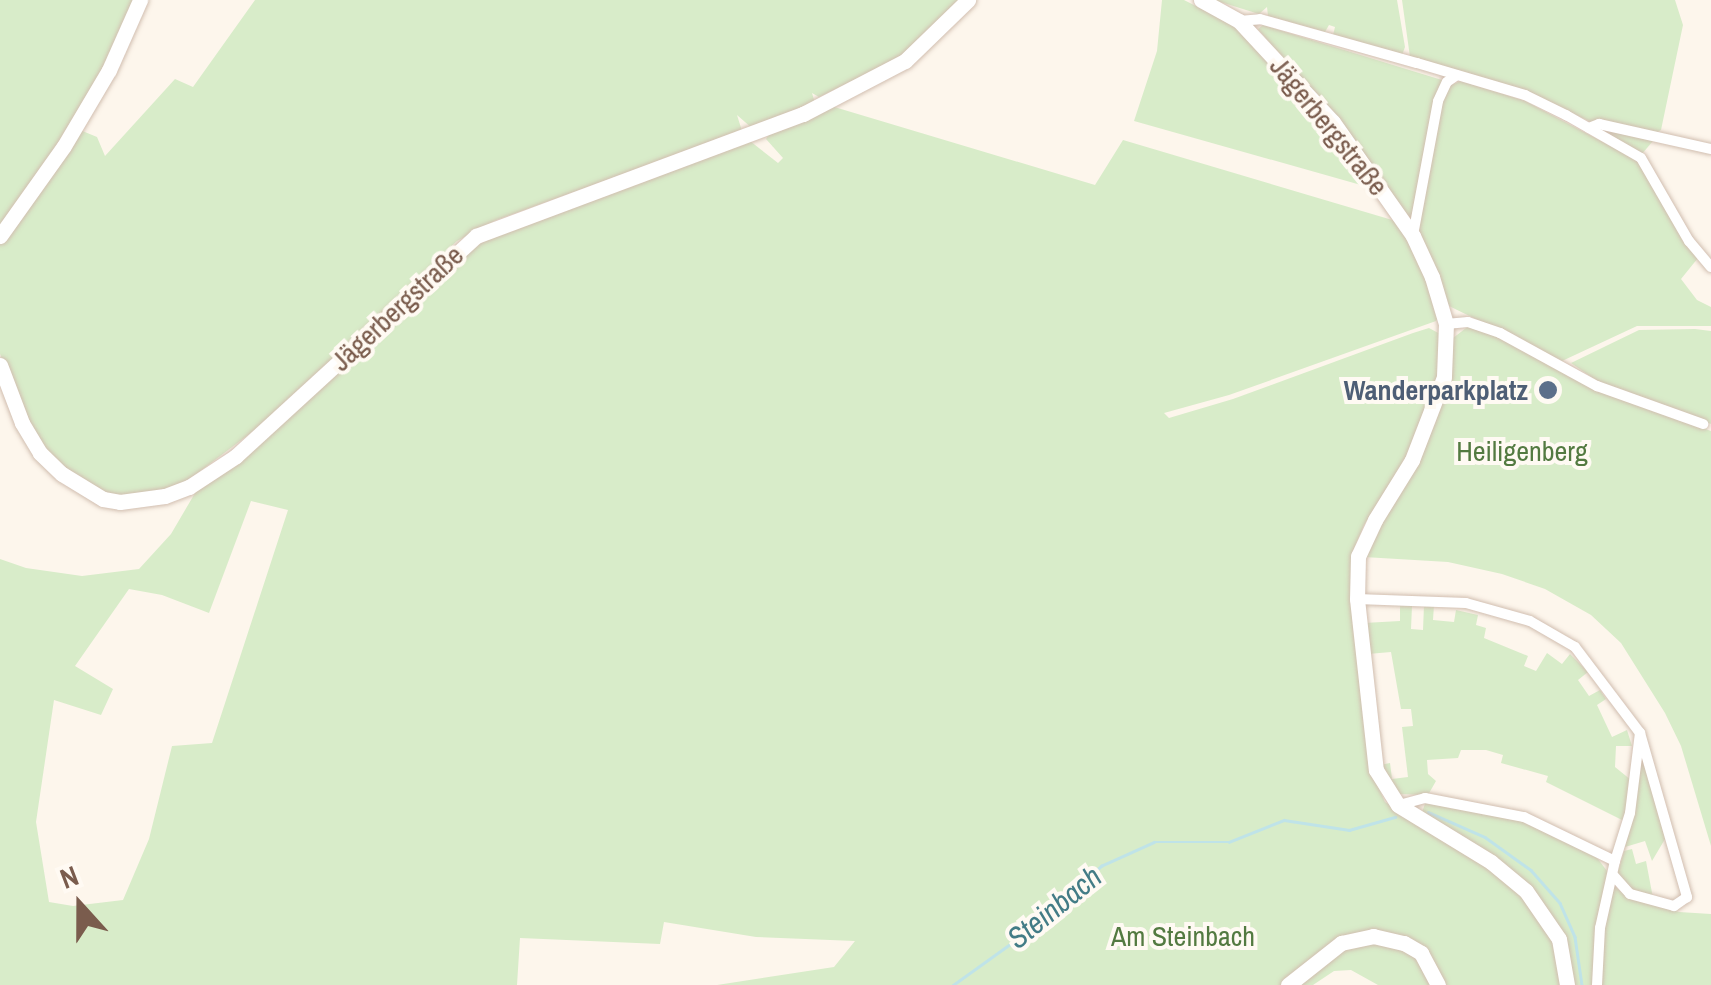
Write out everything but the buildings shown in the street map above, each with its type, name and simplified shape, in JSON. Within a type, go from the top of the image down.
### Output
[{"type":"street","points":[[0,236],[73,132],[140,0]]},
{"type":"street","name":"Jägerbergstraße","points":[[0,365],[22,423],[40,453],[62,474],[103,499],[120,502],[166,496],[189,487],[236,456],[476,236],[803,114],[905,60],[968,0]]},
{"type":"street","name":"Jägerbergstraße","points":[[1201,0],[1239,21],[1333,122],[1412,236],[1432,278],[1446,324],[1444,377],[1431,420],[1358,556],[1357,599],[1376,770],[1398,805]]},
{"type":"street","name":"Jägerbergstraße","points":[[1239,21],[1260,19],[1457,75],[1525,96],[1589,128],[1641,158],[1689,241],[1711,267]]},
{"type":"street","name":"Jägerbergstraße","points":[[1412,236],[1438,101],[1447,82],[1457,75]]},
{"type":"street","points":[[1589,128],[1599,124],[1711,149]]},
{"type":"street","points":[[1446,324],[1468,322],[1500,333],[1598,386],[1703,424]]},
{"type":"street","points":[[1357,599],[1442,600],[1530,620],[1575,648],[1640,733],[1687,897],[1674,906],[1630,894],[1613,875]]},
{"type":"street","points":[[1597,985],[1600,928],[1630,813],[1640,733]]},
{"type":"street","points":[[1398,805],[1425,798],[1524,818],[1615,861]]},
{"type":"street","points":[[1398,805],[1491,862],[1526,891],[1559,940],[1567,985]]},
{"type":"street","points":[[1288,985],[1341,942],[1373,936],[1404,943],[1420,953],[1438,985]]},
{"type":"green space","points":[[0,0],[135,0],[103,69],[46,162],[0,226]]},
{"type":"green space","points":[[255,0],[958,0],[902,57],[819,97],[812,93],[815,103],[753,129],[737,115],[742,131],[496,220],[457,241],[272,417],[187,481],[164,491],[121,497],[86,487],[44,448],[26,419],[0,354],[0,245],[80,130],[97,137],[105,156],[175,79],[193,87]]},
{"type":"green space","points":[[1162,0],[1184,0],[1239,28],[1330,126],[1375,189],[1134,121],[1157,51]]},
{"type":"green space","points":[[1214,0],[1397,0],[1405,47],[1402,55],[1333,35],[1335,27],[1329,25],[1325,32],[1268,16],[1267,7],[1259,14]]},
{"type":"green space","points":[[1402,0],[1675,0],[1683,25],[1661,130],[1656,133],[1591,122],[1530,93],[1410,57]]},
{"type":"green space","points":[[1263,25],[1442,80],[1411,222],[1337,120],[1258,29]]},
{"type":"green space","points":[[1461,81],[1525,101],[1637,160],[1698,258],[1681,279],[1697,300],[1711,307],[1711,326],[1637,326],[1562,361],[1449,306],[1418,227],[1442,99],[1451,85]]},
{"type":"green space","name":"Am Steinbach","points":[[831,106],[1095,185],[1123,140],[1399,222],[1413,246],[1439,316],[1436,321],[1229,395],[1164,413],[1169,418],[1233,399],[1429,328],[1442,335],[1439,378],[1416,443],[1364,525],[1353,551],[1352,599],[1371,770],[1385,802],[1453,840],[1520,895],[1555,941],[1563,985],[1443,985],[1439,972],[1374,932],[1282,985],[717,985],[834,967],[855,941],[756,937],[664,922],[660,944],[520,938],[517,985],[0,985],[0,559],[26,568],[82,576],[139,569],[171,534],[198,488],[487,236],[750,141],[778,163],[783,158],[766,139],[769,134]],"holes":[[[251,501],[288,510],[212,743],[172,746],[149,839],[123,900],[73,906],[49,902],[36,822],[54,700],[101,715],[113,689],[75,666],[129,589],[162,595],[209,613]]]},
{"type":"green space","points":[[1601,129],[1653,141],[1641,155]]},
{"type":"green space","name":"Heiligenberg","points":[[1470,325],[1497,335],[1607,394],[1711,431],[1711,846],[1681,746],[1665,713],[1621,643],[1591,615],[1545,589],[1502,574],[1448,562],[1364,557],[1435,423],[1449,379],[1453,338]]},
{"type":"green space","points":[[1639,330],[1711,331],[1711,424],[1600,383],[1571,363]]},
{"type":"green space","points":[[1424,605],[1434,605],[1433,620],[1454,622],[1456,610],[1478,615],[1476,625],[1486,628],[1484,638],[1528,656],[1524,666],[1536,671],[1547,653],[1562,664],[1570,654],[1588,672],[1578,680],[1589,696],[1600,690],[1606,699],[1597,705],[1612,737],[1627,730],[1632,746],[1616,746],[1615,767],[1631,780],[1624,821],[1546,782],[1548,776],[1501,763],[1503,755],[1486,750],[1461,750],[1458,758],[1427,760],[1428,774],[1436,781],[1428,795],[1396,794],[1380,765],[1390,763],[1392,779],[1408,777],[1402,727],[1413,726],[1411,709],[1401,709],[1391,652],[1368,654],[1364,623],[1400,621],[1400,606],[1412,606],[1411,629],[1423,630]]},
{"type":"green space","points":[[1642,754],[1668,834],[1652,861],[1645,841],[1625,847]]},
{"type":"green space","points":[[1426,801],[1521,821],[1559,836],[1592,851],[1610,875],[1609,882],[1624,894],[1679,912],[1711,914],[1711,985],[1573,985],[1553,918],[1421,815]]},
{"type":"green space","points":[[1632,849],[1636,864],[1646,861],[1653,898],[1629,890],[1617,875],[1624,851]]},
{"type":"green space","points":[[1373,941],[1411,951],[1434,985],[1378,985],[1351,970],[1334,971],[1313,985],[1294,985],[1333,952]]},
{"type":"waterway","name":"Steinbach","points":[[1428,812],[1485,837],[1531,870],[1560,903],[1575,937],[1582,985]]},
{"type":"waterway","name":"Steinbach","points":[[953,985],[1038,924],[1101,866],[1154,842],[1229,842],[1284,820],[1349,830],[1395,817]]},
{"type":"place","name":"Wanderparkplatz","points":[[1548,390]]}]
